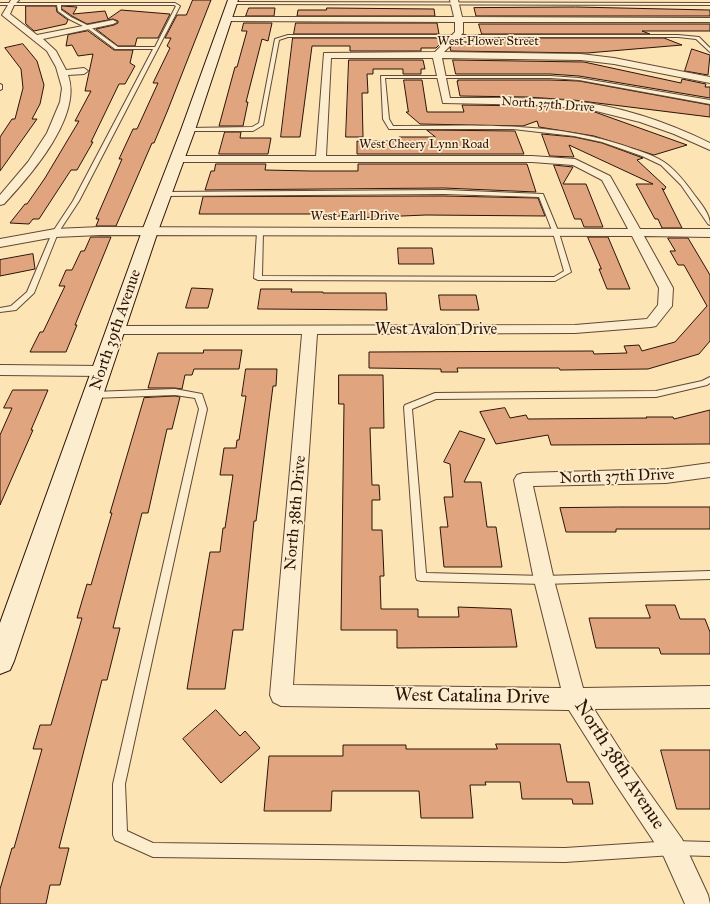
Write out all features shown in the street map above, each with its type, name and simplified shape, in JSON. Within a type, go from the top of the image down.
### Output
[{"type":"street","points":[[0,202],[33,163],[59,119],[64,104],[67,87],[63,74],[50,48],[6,15],[13,2]]},
{"type":"street","points":[[437,55],[459,33],[459,20],[454,2]]},
{"type":"street","points":[[230,8],[459,20],[710,20]]},
{"type":"street","name":"North 39th Avenue","points":[[0,661],[150,231],[178,159],[230,8]]},
{"type":"street","points":[[36,38],[113,22]]},
{"type":"street","name":"West Flower Street","points":[[321,158],[327,55],[547,55],[581,57],[650,66],[710,80]]},
{"type":"street","name":"North 37th Drive","points":[[437,55],[446,101],[530,101],[574,104],[622,113],[667,127],[710,147]]},
{"type":"street","points":[[63,74],[84,71]]},
{"type":"street","points":[[693,138],[704,134]]},
{"type":"street","name":"West Cheery Lynn Road","points":[[178,159],[532,159],[575,162],[606,178],[634,233]]},
{"type":"street","name":"West Earll Drive","points":[[0,243],[55,233],[100,231],[710,233]]},
{"type":"street","name":"West Avalon Drive","points":[[116,330],[575,329],[651,323],[665,306],[666,288],[634,233]]},
{"type":"street","name":"North 38th Drive","points":[[281,695],[310,330]]},
{"type":"street","points":[[0,370],[101,371]]},
{"type":"street","name":"North 37th Drive","points":[[523,480],[666,476],[710,470]]},
{"type":"street","name":"North 38th Avenue","points":[[523,480],[544,580],[575,699],[624,775],[674,848],[699,904]]},
{"type":"street","name":"West Catalina Drive","points":[[281,695],[575,699],[710,697]]},
{"type":"lane","points":[[0,4],[13,2],[59,4],[175,4],[178,6],[76,201],[55,233],[30,293],[13,308],[0,310]]},
{"type":"lane","points":[[230,8],[454,2],[710,4]]},
{"type":"lane","points":[[59,4],[59,10],[70,18],[88,27],[117,48],[155,48]]},
{"type":"lane","points":[[188,130],[253,129],[261,124],[278,40],[288,36],[678,36],[697,38],[710,51]]},
{"type":"lane","points":[[710,102],[579,79],[550,77],[383,76],[386,119],[391,128],[547,129],[596,138],[616,144],[663,164],[681,180],[710,223]]},
{"type":"lane","points":[[165,194],[421,192],[541,195],[556,233],[568,272],[555,279],[258,278],[260,232]]},
{"type":"lane","points":[[710,380],[704,383],[656,394],[435,396],[408,407],[421,578],[544,580],[710,575]]},
{"type":"lane","points":[[93,395],[175,392],[199,396],[203,409],[119,784],[120,836],[153,850],[565,855],[674,848],[710,849]]},
{"type":"building","points":[[193,0],[211,0],[154,143],[152,143],[116,226],[96,226],[99,219],[96,219],[122,159],[119,159],[133,129],[137,129],[158,83],[153,83],[170,48],[167,46],[171,38],[165,38],[177,15],[186,15]]},
{"type":"building","points":[[26,6],[56,6],[57,12],[68,20],[66,24],[34,31],[26,24]]},
{"type":"building","points":[[62,6],[77,7],[73,14],[105,11],[108,19],[121,10],[170,14],[158,38],[137,38],[135,46],[118,46],[96,29],[114,25],[118,23],[118,21],[113,19],[87,24],[62,9]]},
{"type":"building","points":[[576,7],[710,10],[710,16],[476,16],[474,8]]},
{"type":"building","points":[[249,8],[275,8],[274,16],[246,16]]},
{"type":"building","points":[[327,8],[434,9],[435,16],[297,16],[298,10],[326,10]]},
{"type":"building","points":[[244,23],[272,23],[268,41],[262,39],[246,102],[248,102],[243,126],[219,126],[235,67],[237,67],[247,31],[242,31]]},
{"type":"building","points":[[296,23],[437,23],[439,34],[294,34]]},
{"type":"building","points":[[479,24],[710,24],[710,31],[642,31],[650,34],[482,34]]},
{"type":"building","points":[[88,31],[114,50],[133,50],[130,63],[135,66],[125,84],[119,84],[91,142],[93,142],[77,170],[71,170],[39,219],[33,219],[29,224],[10,223],[25,204],[27,204],[45,178],[79,121],[75,121],[91,91],[85,91],[93,54],[78,56],[72,45],[66,46],[68,35]]},
{"type":"building","points":[[293,38],[440,38],[441,43],[436,48],[421,48],[421,51],[350,51],[350,46],[312,46],[300,137],[281,137]]},
{"type":"building","points":[[484,38],[664,38],[682,45],[587,53],[451,51],[450,48],[456,42],[485,42]]},
{"type":"building","points":[[23,44],[37,61],[44,85],[40,104],[32,119],[37,119],[0,171],[0,137],[12,119],[15,119],[23,88],[21,69],[5,48]]},
{"type":"building","points":[[692,49],[710,55],[708,75],[685,71]]},
{"type":"building","points":[[349,60],[423,60],[425,69],[421,69],[421,74],[403,74],[403,69],[373,69],[373,74],[367,74],[368,93],[362,93],[363,137],[346,137]]},
{"type":"building","points":[[453,60],[584,62],[681,83],[682,79],[706,84],[705,87],[710,87],[710,98],[579,76],[550,74],[456,74]]},
{"type":"building","points":[[404,80],[422,80],[427,112],[464,112],[462,105],[542,106],[592,111],[687,145],[654,155],[594,136],[539,127],[537,121],[523,126],[420,124],[406,112],[408,112]]},
{"type":"building","points":[[458,80],[579,81],[710,105],[710,117],[573,100],[527,97],[460,96]]},
{"type":"building","points":[[427,130],[515,131],[524,154],[357,154],[357,141],[400,141],[399,137],[435,137]]},
{"type":"building","points":[[225,132],[241,132],[240,138],[271,138],[268,154],[219,154]]},
{"type":"building","points":[[542,134],[574,137],[602,143],[643,158],[637,160],[666,187],[664,190],[662,188],[682,228],[662,228],[658,219],[655,219],[636,184],[653,184],[569,145],[574,157],[550,156]]},
{"type":"building","points":[[216,164],[266,164],[265,170],[358,171],[358,164],[527,164],[536,192],[444,188],[205,190],[211,171],[214,171]]},
{"type":"building","points":[[554,165],[573,167],[563,184],[586,184],[603,227],[584,227],[581,219],[575,219]]},
{"type":"building","points":[[444,196],[538,198],[545,216],[426,215],[354,218],[354,216],[313,216],[314,214],[199,214],[203,197]]},
{"type":"building","points":[[91,237],[111,237],[75,325],[77,325],[66,352],[30,352],[40,332],[43,332],[65,286],[59,286],[66,270],[72,270],[81,251],[84,251]]},
{"type":"building","points":[[588,237],[608,237],[630,289],[607,289],[599,269],[601,269]]},
{"type":"building","points":[[668,238],[688,238],[710,275],[710,341],[699,354],[648,369],[560,370],[559,368],[457,368],[458,372],[441,372],[441,369],[369,368],[369,352],[593,351],[594,354],[627,353],[624,346],[639,345],[642,351],[675,342],[707,306],[684,265],[678,265],[670,251],[675,251]]},
{"type":"building","points":[[398,248],[432,248],[434,264],[399,264]]},
{"type":"building","points":[[33,254],[35,269],[0,276],[0,260]]},
{"type":"building","points":[[192,288],[213,289],[208,308],[186,308]]},
{"type":"building","points":[[261,289],[292,289],[291,292],[386,293],[387,310],[258,309]]},
{"type":"building","points":[[439,295],[476,295],[479,310],[441,310]]},
{"type":"building","points":[[204,350],[242,350],[239,369],[194,369],[192,375],[185,375],[182,389],[148,388],[158,353],[203,353]]},
{"type":"building","points":[[246,369],[277,369],[276,386],[273,386],[256,521],[254,521],[243,630],[233,630],[225,689],[187,689],[210,552],[220,552],[223,528],[225,528],[233,475],[220,475],[224,448],[236,448],[237,440],[239,440],[246,396],[242,396]]},
{"type":"building","points":[[339,375],[383,375],[384,428],[370,428],[372,485],[379,485],[380,500],[372,500],[372,530],[382,530],[384,576],[380,576],[381,609],[418,609],[418,617],[459,617],[458,607],[511,609],[517,647],[397,648],[397,630],[341,630],[344,404],[339,404]]},
{"type":"building","points":[[13,390],[48,390],[31,430],[33,430],[0,505],[0,435],[12,408],[4,408]]},
{"type":"building","points":[[180,397],[172,429],[167,429],[148,513],[142,513],[113,628],[120,628],[107,680],[102,680],[59,848],[69,848],[60,885],[50,885],[46,904],[0,904],[0,889],[12,848],[14,848],[42,749],[33,749],[40,725],[51,725],[82,618],[77,618],[87,584],[91,585],[112,513],[110,513],[144,398]]},
{"type":"building","points":[[505,408],[510,418],[526,415],[528,419],[673,417],[674,419],[710,410],[710,444],[551,445],[548,435],[496,444],[480,412]]},
{"type":"building","points":[[460,431],[485,439],[464,482],[481,482],[487,527],[496,527],[502,567],[444,567],[440,527],[448,527],[444,497],[453,497],[450,464],[444,462]]},
{"type":"building","points":[[710,507],[710,529],[616,529],[616,532],[566,532],[560,508]]},
{"type":"building","points":[[646,605],[675,605],[680,619],[705,619],[710,632],[710,654],[661,654],[659,648],[596,648],[589,618],[650,618]]},
{"type":"building","points":[[216,710],[240,736],[245,731],[260,748],[221,783],[183,739]]},
{"type":"building","points":[[496,744],[560,744],[567,782],[589,782],[593,804],[573,804],[572,799],[522,799],[520,782],[485,782],[486,785],[470,785],[473,818],[421,818],[419,791],[332,791],[331,811],[264,811],[269,756],[343,756],[343,745],[406,745],[406,749],[497,749]]},
{"type":"building","points":[[661,750],[710,750],[710,809],[677,809]]}]
